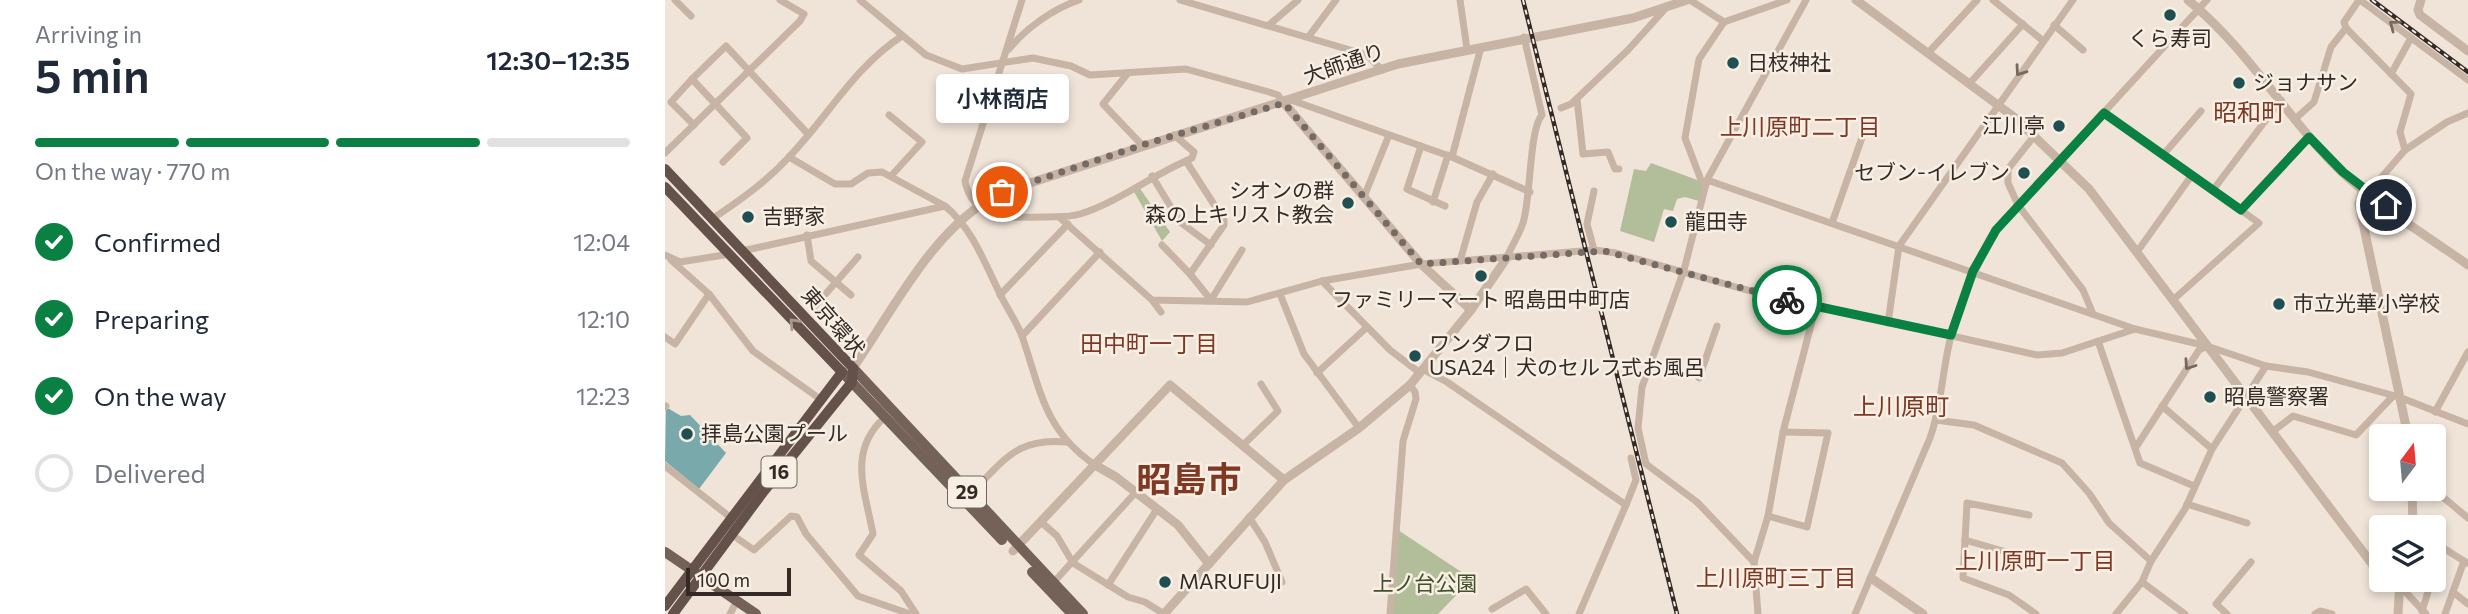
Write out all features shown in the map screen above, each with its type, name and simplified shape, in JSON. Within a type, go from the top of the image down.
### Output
[{"type":"highway","name":"東京環状","points":[[665,169],[847,370]]},
{"type":"highway","name":"東京環状","points":[[665,187],[847,370]]},
{"type":"highway","name":"東京環状","points":[[673,614],[730,517],[820,399],[847,370]]},
{"type":"highway","name":"東京環状","points":[[665,606],[731,534],[852,382]]},
{"type":"main road","name":"29","points":[[847,370],[852,382],[885,417],[1083,614]]},
{"type":"main road","name":"29","points":[[847,370],[969,494],[1069,613]]},
{"type":"main road","points":[[665,552],[756,614]]},
{"type":"street","points":[[675,0],[691,16]]},
{"type":"street","points":[[665,153],[791,31],[804,14],[780,0]]},
{"type":"street","points":[[860,0],[933,59],[962,69],[1005,57],[1033,58],[1071,66],[1090,75],[1186,69],[1278,95],[1288,102],[1421,264],[1471,310]]},
{"type":"street","points":[[1022,0],[965,181],[967,193],[976,206],[994,215],[1020,219],[1060,218],[1080,214],[1102,205],[1152,176],[1192,159],[1194,152],[1174,135]]},
{"type":"street","points":[[1005,57],[1019,37],[1051,13],[1079,0]]},
{"type":"street","points":[[1180,0],[1310,36],[1367,55],[1382,69]]},
{"type":"street","points":[[1269,25],[1298,0]]},
{"type":"street","points":[[1310,36],[1336,0]]},
{"type":"street","points":[[1460,0],[1467,49]]},
{"type":"street","points":[[1689,0],[1724,22]]},
{"type":"street","name":"大師通り","points":[[847,370],[948,231],[976,206],[1029,182],[1174,135],[1288,102],[1382,69],[1665,9],[1689,0]]},
{"type":"street","points":[[1787,0],[1724,22],[1699,58],[1685,138],[1701,180],[1973,271],[2135,329],[2207,346],[2266,366],[2308,372],[2396,397],[2468,424]]},
{"type":"street","points":[[1754,562],[1697,502],[1646,464],[1638,428],[1642,387],[1681,273],[1706,182],[1806,0]]},
{"type":"street","points":[[1856,0],[1997,104],[2061,159],[2089,189],[2369,558]]},
{"type":"street","points":[[1928,53],[1977,0]]},
{"type":"street","points":[[1993,0],[2042,40]]},
{"type":"street","points":[[1888,323],[1899,246],[2042,40],[2073,0]]},
{"type":"street","points":[[2188,0],[2242,51],[2309,137],[2365,191],[2468,265]]},
{"type":"street","points":[[1856,614],[1936,420],[1951,335],[1973,271],[1996,230],[2207,0]]},
{"type":"street","points":[[2405,150],[2400,132],[2411,94],[2346,28],[2344,22],[2360,0],[2468,80]]},
{"type":"street","points":[[2421,0],[2418,10],[2420,15],[2468,51]]},
{"type":"street","points":[[1561,108],[1577,99],[1628,51],[1665,9]]},
{"type":"street","points":[[1969,84],[2023,24]]},
{"type":"street","points":[[2054,25],[2083,50]]},
{"type":"street","points":[[2295,119],[2313,102],[2332,47],[2346,28]]},
{"type":"street","points":[[712,219],[745,197],[789,158],[876,53],[902,36]]},
{"type":"street","points":[[1041,522],[1057,536],[1073,563],[1164,614],[1284,480],[1359,428],[1410,385],[1471,310],[1506,259],[1523,223],[1530,192],[1534,139],[1538,119],[1542,115],[1524,37]]},
{"type":"street","points":[[2391,74],[2411,38]]},
{"type":"street","points":[[694,125],[671,102],[726,46],[809,134]]},
{"type":"street","points":[[1433,201],[1450,156],[1481,47]]},
{"type":"street","points":[[1128,73],[1103,104],[1142,145]]},
{"type":"street","points":[[692,79],[747,138],[723,162]]},
{"type":"street","points":[[1577,99],[1583,154],[1608,152],[1615,169],[1619,169]]},
{"type":"street","points":[[2213,190],[2281,100]]},
{"type":"street","points":[[1288,102],[1450,156],[1493,173],[1530,192]]},
{"type":"street","points":[[2163,155],[2201,111]]},
{"type":"street","points":[[2104,113],[2259,223],[2173,300]]},
{"type":"street","points":[[2404,424],[2396,397],[2359,204],[2365,191],[2405,150],[2447,122],[2468,113]]},
{"type":"street","points":[[889,115],[922,142],[891,176]]},
{"type":"street","points":[[1832,223],[1865,129]]},
{"type":"street","points":[[1364,197],[1389,135]]},
{"type":"street","points":[[2035,135],[2013,161],[2007,175],[2018,205],[2068,269],[2093,314]]},
{"type":"street","points":[[2241,210],[2309,137]]},
{"type":"street","points":[[1421,146],[1407,189],[1445,206]]},
{"type":"street","points":[[789,158],[835,184],[851,184],[872,172],[891,176],[945,206],[961,219],[989,267],[1000,295],[1022,336],[1037,391],[1050,420],[1067,442],[1095,465],[1136,492],[1178,525],[1209,564]]},
{"type":"street","points":[[1186,161],[1224,220],[1211,245],[1190,274]]},
{"type":"street","points":[[1460,261],[1477,202],[1493,173]]},
{"type":"street","points":[[2137,251],[2192,175]]},
{"type":"street","points":[[1152,176],[1180,222],[1211,245]]},
{"type":"street","points":[[1594,191],[1587,223],[1594,250]]},
{"type":"street","points":[[665,255],[680,262],[729,254],[945,206]]},
{"type":"street","points":[[1060,218],[1100,252],[1161,312]]},
{"type":"street","points":[[1000,295],[1068,225]]},
{"type":"street","points":[[807,235],[811,261],[851,295]]},
{"type":"street","points":[[1162,245],[1211,300]]},
{"type":"street","points":[[1211,300],[1242,250]]},
{"type":"street","points":[[1151,300],[1247,302],[1322,281],[1421,264],[1594,250],[1616,253],[1681,273],[1816,306],[2037,355],[2062,354],[2135,329]]},
{"type":"street","points":[[1022,336],[1100,252]]},
{"type":"street","points":[[665,255],[709,294],[753,351],[820,399]]},
{"type":"street","points":[[815,306],[858,257]]},
{"type":"street","points":[[1322,281],[1366,328],[1422,372],[1447,382],[1626,505]]},
{"type":"street","points":[[665,337],[675,344],[709,294]]},
{"type":"street","points":[[1280,294],[1304,354],[1359,428]]},
{"type":"street","points":[[1758,614],[1754,562],[1767,516],[1783,432],[1816,306]]},
{"type":"street","points":[[1317,373],[1366,328]]},
{"type":"street","points":[[1699,377],[1717,330]]},
{"type":"street","points":[[2098,341],[2140,463],[2148,469],[2194,486]]},
{"type":"street","points":[[2136,447],[2199,350],[2207,346]]},
{"type":"street","points":[[2435,412],[2468,352]]},
{"type":"street","points":[[2116,614],[2142,582],[2151,561],[2187,504],[2212,449],[2266,366]]},
{"type":"street","points":[[1244,445],[1278,411],[1261,384]]},
{"type":"street","points":[[1015,549],[1170,385],[1284,480]]},
{"type":"street","points":[[1390,614],[1403,441],[1416,399],[1410,385]]},
{"type":"street","points":[[2272,432],[2293,416],[2356,435],[2396,397]]},
{"type":"street","points":[[2162,406],[2212,449]]},
{"type":"street","points":[[885,417],[870,430],[859,460],[873,534],[859,555],[901,591],[916,614]]},
{"type":"street","points":[[1936,420],[1974,425],[2062,463],[2089,493],[2109,523],[2151,561]]},
{"type":"street","points":[[1767,516],[1807,527],[1828,433],[1783,432]]},
{"type":"street","points":[[969,494],[1019,447],[1042,441],[1067,442]]},
{"type":"street","points":[[1579,614],[1636,481],[1631,458]]},
{"type":"street","points":[[665,466],[730,517]]},
{"type":"street","points":[[1053,583],[1136,492]]},
{"type":"street","points":[[2446,500],[2468,518]]},
{"type":"street","points":[[2029,515],[1968,503],[1963,578],[2009,594],[2036,614]]},
{"type":"street","points":[[2187,504],[2247,523]]},
{"type":"street","points":[[1108,585],[1157,509]]},
{"type":"street","points":[[731,534],[754,550],[791,516],[797,517],[806,534],[858,596],[910,614]]},
{"type":"street","points":[[1249,517],[1265,542],[1282,582]]},
{"type":"street","points":[[1965,540],[2020,556]]},
{"type":"street","points":[[2445,614],[2466,562],[2446,550]]},
{"type":"street","points":[[2227,614],[2215,604],[2251,562]]},
{"type":"street","points":[[1871,578],[1923,614]]},
{"type":"street","points":[[2142,582],[2185,614]]},
{"type":"street","points":[[1492,609],[1526,589],[1546,614]]},
{"type":"street","points":[[2398,614],[2399,592]]},
{"type":"street","points":[[2407,592],[2424,613]]},
{"type":"street","points":[[2424,613],[2429,592]]},
{"type":"street","points":[[2453,592],[2468,604]]},
{"type":"street","points":[[730,614],[737,601]]},
{"type":"street","points":[[2315,614],[2320,611],[2332,614]]},
{"type":"green space","points":[[1651,163],[1700,181],[1703,187],[1699,201],[1685,197],[1677,199],[1673,211],[1664,209],[1654,242],[1620,231],[1634,169],[1646,171]]},
{"type":"green space","points":[[1139,187],[1170,232],[1162,241],[1133,190]]},
{"type":"green space","name":"上ノ台公園","points":[[1398,530],[1472,579],[1438,614],[1392,614]]},
{"type":"water","name":"拝島公園プール","points":[[666,407],[681,416],[690,415],[726,453],[699,489],[665,461]]},
{"type":"railway","points":[[1523,0],[1677,614]]},
{"type":"railway","points":[[2372,0],[2468,72]]},
{"type":"way so far","points":[[1002,192],[1142,145],[1284,103],[1421,264],[1594,250],[1616,253],[1787,300]]},
{"type":"place","name":"くら寿司","points":[[2170,15]]},
{"type":"place","name":"日枝神社","points":[[1733,63]]},
{"type":"place","name":"ジョナサン","points":[[2239,83]]},
{"type":"place","name":"江川亭","points":[[2059,126]]},
{"type":"place","name":"セブン-イレブン","points":[[2024,173]]},
{"type":"place","name":"小林商店","points":[[1002,192]]},
{"type":"place","name":"シオンの群 森の上キリスト教会","points":[[1348,203]]},
{"type":"place","name":"吉野家","points":[[748,217]]},
{"type":"place","name":"龍田寺","points":[[1671,222]]},
{"type":"place","name":"ファミリーマート 昭島田中町店","points":[[1481,276]]},
{"type":"place","name":"市立光華小学校","points":[[2279,304]]},
{"type":"place","name":"ワンダフロ USA24｜犬のセルフ式お風呂","points":[[1415,356]]},
{"type":"place","name":"昭島警察署","points":[[2210,397]]},
{"type":"place","name":"拝島公園プール","points":[[687,434]]},
{"type":"place","name":"MARUFUJI","points":[[1165,582]]},
{"type":"district","name":"昭和町","points":[[2249,113]]},
{"type":"district","name":"上川原町二丁目","points":[[1800,127]]},
{"type":"district","name":"田中町一丁目","points":[[1149,344]]},
{"type":"district","name":"上川原町","points":[[1901,407]]},
{"type":"district","name":"昭島市","points":[[1189,480]]},
{"type":"district","name":"上川原町一丁目","points":[[2035,561]]},
{"type":"district","name":"上川原町三丁目","points":[[1776,578]]},
{"type":"route","points":[[1787,300],[1951,335],[1973,271],[1996,230],[2104,113],[2241,210],[2309,137],[2343,172],[2386,205]]}]
